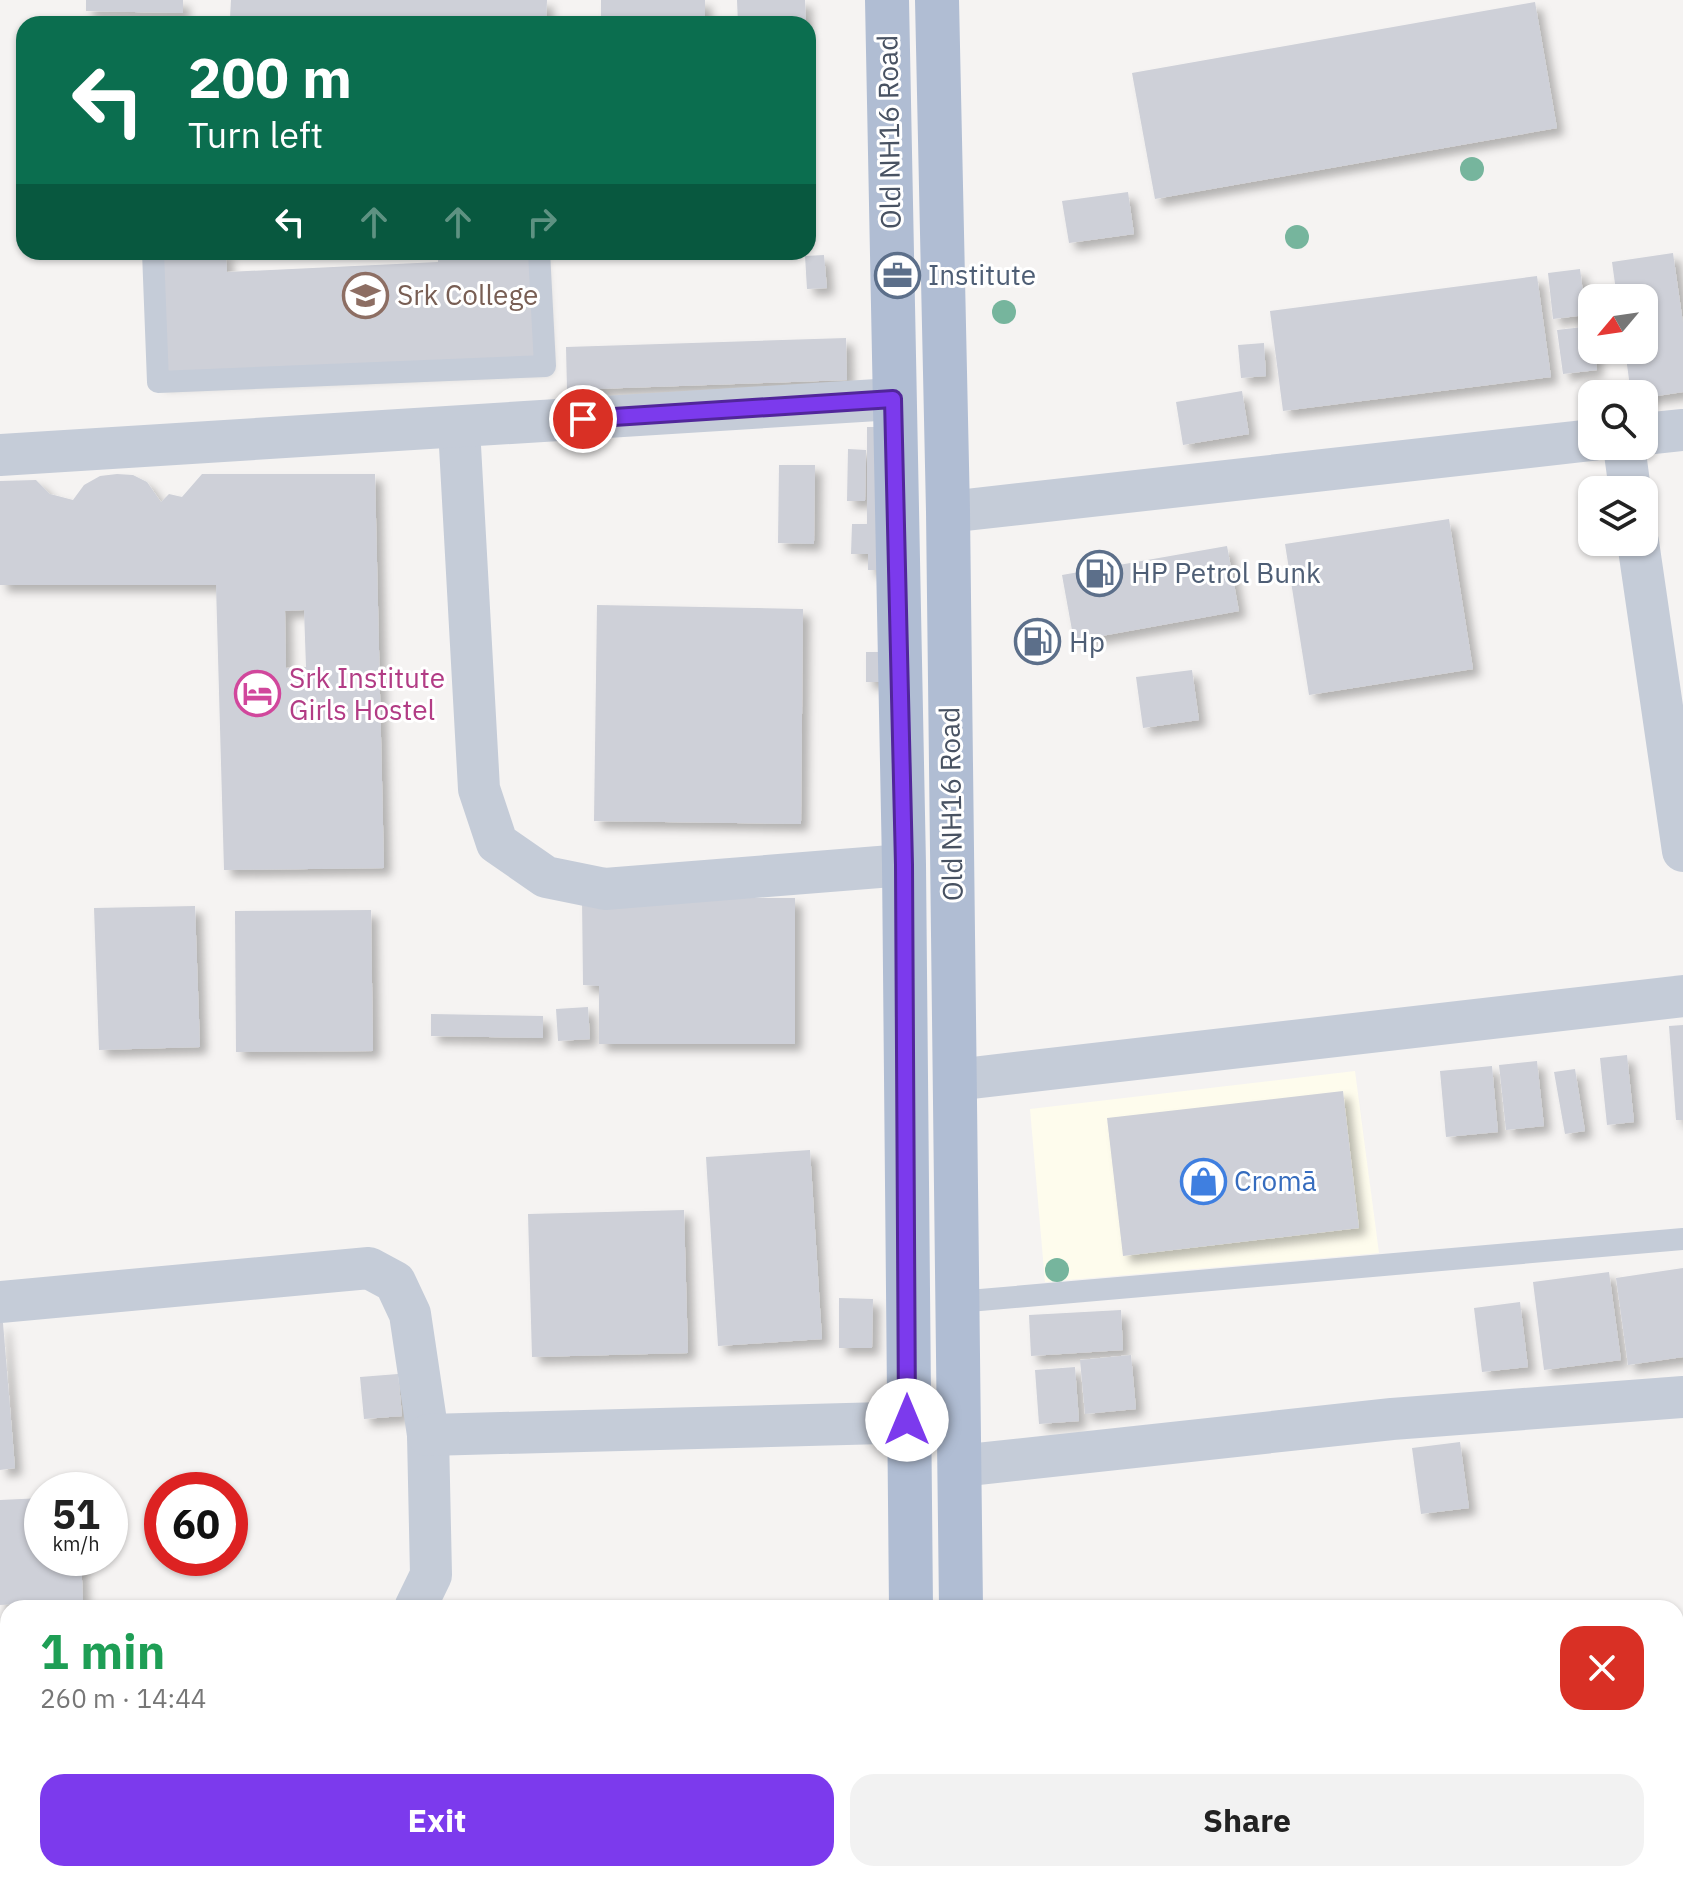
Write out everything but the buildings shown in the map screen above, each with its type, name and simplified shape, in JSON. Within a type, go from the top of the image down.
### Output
[{"type":"main road","name":"Old NH16 Road","points":[[887,0],[904,865],[911,1600]]},
{"type":"main road","name":"Old NH16 Road","points":[[937,0],[948,512],[961,1600]]},
{"type":"street","points":[[0,455],[893,399]]},
{"type":"street","points":[[459,428],[479,789],[497,843],[546,877],[605,889],[904,865]]},
{"type":"street","points":[[1658,433],[1683,430]]},
{"type":"street","points":[[948,512],[1578,442]]},
{"type":"street","points":[[1640,556],[1683,851]]},
{"type":"street","points":[[955,1080],[1683,996]]},
{"type":"street","points":[[0,1302],[369,1268],[395,1282],[410,1314],[428,1435],[431,1575],[419,1600]]},
{"type":"street","points":[[959,1466],[1392,1419],[1683,1397]]},
{"type":"street","points":[[428,1435],[959,1421]]},
{"type":"lane","points":[[153,260],[158,382],[545,366],[539,260]]},
{"type":"lane","points":[[957,1302],[1683,1239]]},
{"type":"shaded area","name":"Cromā","points":[[1355,1071],[1379,1253],[1045,1282],[1030,1109]]},
{"type":"place","name":"Institute","points":[[897,275]]},
{"type":"place","name":"Srk College","points":[[366,295]]},
{"type":"place","name":"HP Petrol Bunk","points":[[1100,573]]},
{"type":"place","name":"Hp","points":[[1038,642]]},
{"type":"place","name":"Srk Institute Girls Hostel","points":[[258,694]]},
{"type":"place","name":"Cromā","points":[[1203,1181]]},
{"type":"route","points":[[583,419],[893,399],[904,865],[907,1420]]}]
